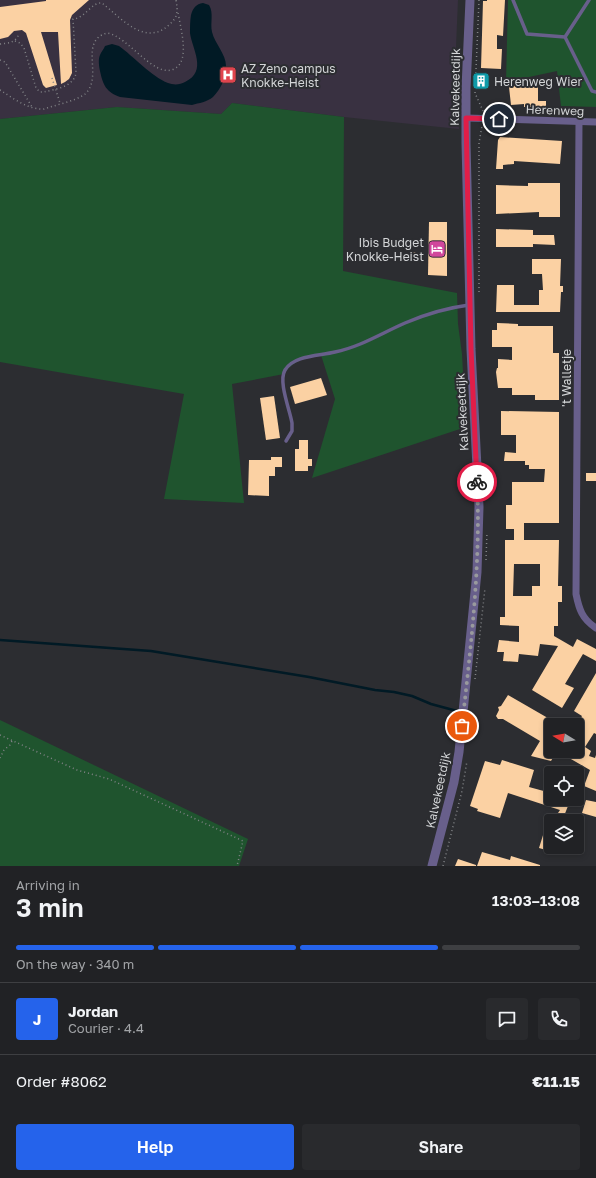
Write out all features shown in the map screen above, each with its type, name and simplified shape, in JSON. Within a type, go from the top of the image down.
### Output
[{"type":"street","name":"Kalvekeetdijk","points":[[432,866],[454,782],[459,752],[477,578],[479,507],[470,305],[466,118],[470,0]]},
{"type":"street","name":"Herenweg","points":[[466,118],[596,122]]},
{"type":"street","name":"'t Walletje","points":[[579,122],[576,594],[580,612],[590,624],[596,628]]},
{"type":"lane","points":[[513,0],[528,34],[564,36]]},
{"type":"lane","points":[[564,36],[588,0]]},
{"type":"lane","points":[[564,36],[592,91],[596,92]]},
{"type":"lane","points":[[286,441],[292,431],[292,424],[282,379],[286,369],[290,365],[306,357],[345,350],[445,308],[470,305]]},
{"type":"path","points":[[0,90],[33,108],[44,108],[80,97],[88,90],[93,79],[92,47],[94,42],[102,34],[111,33],[116,36],[157,68],[168,71],[177,67],[181,63],[184,51],[176,0]]},
{"type":"path","points":[[0,44],[15,41],[20,43],[24,48],[36,88],[40,92],[44,92],[68,84],[74,80],[76,72],[73,19],[80,19],[96,4],[102,3],[132,27],[143,33],[150,34],[162,30],[173,21],[178,12]]},
{"type":"path","points":[[15,41],[19,34]]},
{"type":"path","points":[[0,60],[5,62],[33,108]]},
{"type":"path","points":[[52,78],[60,104]]},
{"type":"path","points":[[0,735],[76,770],[109,779],[244,841],[237,866]]},
{"type":"path","points":[[0,758],[4,750],[12,741]]},
{"type":"shaded area","name":"AZ Zeno campus Knokke-Heist","points":[[0,0],[458,0],[456,47],[459,129],[232,103],[221,114],[117,107],[0,119]]},
{"type":"green space","points":[[508,0],[596,0],[596,107],[561,106],[557,71],[506,82]]},
{"type":"green space","points":[[232,103],[344,117],[343,271],[457,293],[466,427],[312,478],[335,399],[321,355],[309,357],[300,360],[284,374],[232,384],[244,503],[164,499],[184,394],[0,362],[0,119],[117,107],[221,114]]},
{"type":"green space","points":[[0,720],[248,839],[239,866],[0,866]]},
{"type":"water","points":[[203,3],[209,5],[212,15],[212,32],[226,62],[226,70],[222,83],[218,91],[211,99],[192,105],[120,97],[108,90],[101,76],[99,58],[105,46],[112,44],[119,46],[149,71],[168,83],[181,84],[192,77],[196,72],[197,59],[190,33],[191,15],[198,4]]},
{"type":"building","points":[[46,0],[89,0],[72,15],[70,20],[72,73],[69,79],[61,84],[58,32],[41,32],[57,85],[46,88],[43,85],[26,33],[22,30],[14,31],[8,37],[0,39],[0,7]]},
{"type":"building","points":[[505,0],[503,36],[497,35],[497,49],[502,49],[501,69],[481,68],[483,1]]},
{"type":"building","points":[[527,80],[527,87],[538,87],[538,101],[546,101],[546,109],[528,108],[524,107],[524,104],[511,105],[509,87],[512,86],[512,81]]},
{"type":"building","points":[[500,137],[562,141],[560,164],[514,161],[514,164],[503,165],[503,169],[496,169],[498,140]]},
{"type":"building","points":[[528,183],[560,183],[560,217],[539,217],[539,212],[496,214],[496,185],[528,186]]},
{"type":"building","name":"Ibis Budget Knokke-Heist","points":[[429,222],[447,222],[447,276],[428,275]]},
{"type":"building","points":[[496,229],[533,230],[533,235],[554,235],[555,245],[533,244],[533,247],[496,247]]},
{"type":"building","points":[[410,252],[416,252],[416,260],[410,260]]},
{"type":"building","points":[[532,259],[561,259],[560,286],[563,286],[563,292],[561,292],[560,312],[496,312],[497,285],[514,285],[514,305],[539,305],[539,290],[543,290],[542,274],[532,274]]},
{"type":"building","points":[[497,323],[518,324],[518,326],[553,326],[553,353],[559,353],[559,400],[535,400],[535,395],[512,395],[512,388],[498,388],[496,372],[498,368],[498,359],[512,360],[512,347],[492,347],[492,330],[497,330]]},
{"type":"building","points":[[321,378],[327,395],[295,404],[290,387]]},
{"type":"building","points":[[274,396],[280,438],[266,440],[260,398]]},
{"type":"building","points":[[501,411],[559,412],[559,523],[524,523],[524,540],[559,540],[558,586],[562,586],[562,602],[558,602],[558,626],[554,626],[554,636],[573,647],[577,639],[596,649],[596,661],[583,654],[565,684],[574,688],[562,708],[532,690],[558,646],[540,644],[538,656],[519,654],[518,662],[503,661],[504,652],[497,652],[499,640],[519,642],[519,626],[500,625],[500,617],[505,617],[505,540],[514,540],[514,529],[506,529],[506,505],[512,505],[512,482],[544,482],[545,469],[529,469],[529,465],[525,465],[525,461],[504,461],[505,452],[516,453],[516,435],[501,435]],"holes":[[[514,564],[540,564],[540,586],[532,586],[532,596],[513,596]]]},
{"type":"building","points":[[299,440],[308,440],[308,459],[312,459],[312,466],[308,466],[308,471],[295,471],[295,449],[299,449]]},
{"type":"building","points":[[271,457],[282,457],[282,467],[275,467],[275,476],[269,476],[269,496],[248,495],[249,460],[271,460]]},
{"type":"building","points":[[586,473],[596,473],[596,481],[586,481]]},
{"type":"building","points":[[596,673],[596,734],[594,733],[585,747],[591,751],[589,756],[595,758],[596,755],[596,791],[584,786],[590,770],[569,758],[584,758],[584,718],[581,718],[582,716],[574,711]]},
{"type":"building","points":[[508,695],[548,718],[544,718],[544,758],[553,758],[551,761],[531,756],[540,741],[503,719],[498,719],[496,716],[499,710],[498,707],[501,706]]},
{"type":"building","points":[[502,760],[534,770],[529,787],[544,791],[544,805],[508,793],[500,818],[477,811],[478,809],[470,806],[485,761],[500,765]]},
{"type":"building","points":[[586,800],[596,802],[596,817],[582,813]]},
{"type":"building","points":[[548,806],[568,806],[565,814],[558,813],[560,810]]},
{"type":"building","points":[[544,832],[544,849],[539,848]]},
{"type":"building","points":[[482,852],[510,860],[511,856],[540,866],[477,866]]},
{"type":"building","points":[[458,859],[476,865],[476,866],[455,866]]},
{"type":"waterway","points":[[0,640],[151,651],[394,692],[412,696],[431,704],[457,711]]},
{"type":"way so far","points":[[462,726],[477,581],[479,538],[477,482]]},
{"type":"place","name":"AZ Zeno campus Knokke-Heist","points":[[228,75]]},
{"type":"place","name":"Herenweg Wier","points":[[481,81]]},
{"type":"place","name":"Ibis Budget Knokke-Heist","points":[[437,249]]},
{"type":"route","points":[[477,482],[471,349],[466,118],[499,119]]}]
